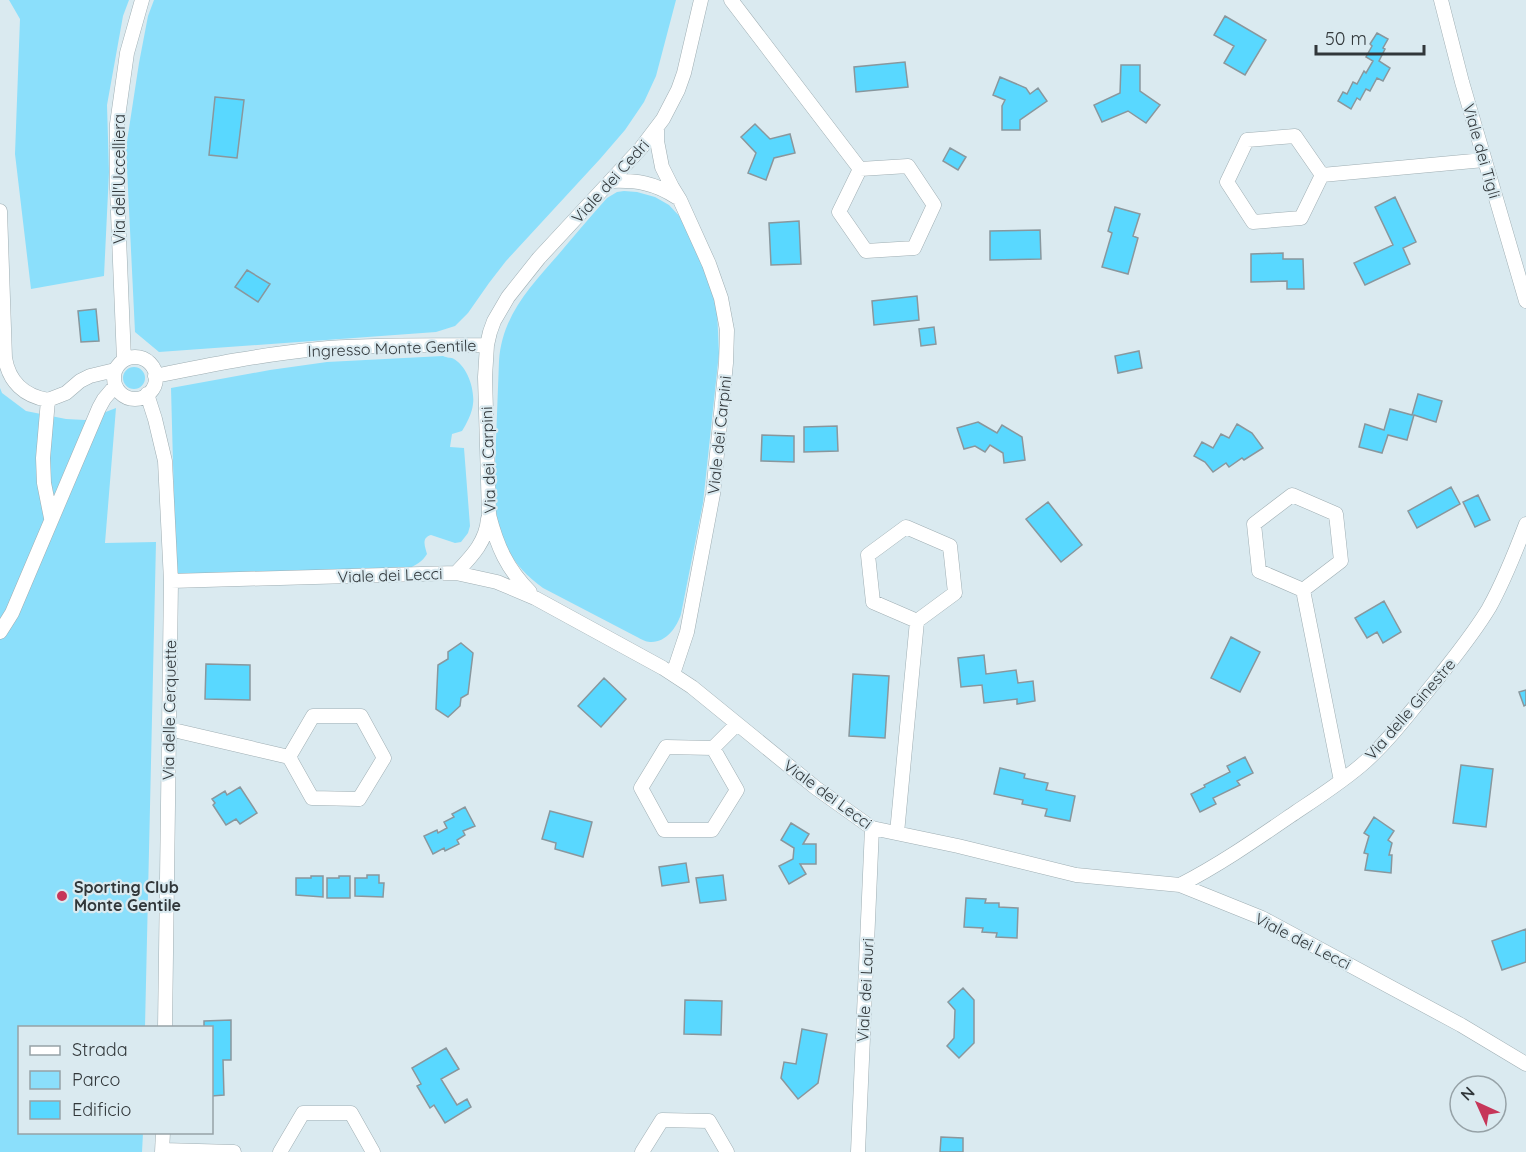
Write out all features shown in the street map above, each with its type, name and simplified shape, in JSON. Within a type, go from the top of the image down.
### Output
[{"type":"street","name":"Via dell'Uccelliera","points":[[120,365],[117,124],[127,53],[142,0]]},
{"type":"street","name":"Viale dei Cedri","points":[[487,345],[500,310],[523,278],[657,128],[673,100],[684,73],[701,0]]},
{"type":"street","points":[[731,0],[860,169]]},
{"type":"street","name":"Viale dei Tigli","points":[[1441,0],[1484,160],[1526,301]]},
{"type":"street","name":"Viale dei Carpini","points":[[657,128],[662,167],[710,264],[719,290],[727,330],[727,354],[713,494],[687,632],[673,674]]},
{"type":"street","points":[[1295,136],[1322,175],[1301,218],[1253,222],[1227,182],[1247,140],[1295,136]]},
{"type":"street","points":[[1322,175],[1484,160]]},
{"type":"street","points":[[908,166],[934,205],[914,248],[866,251],[839,212],[860,169],[908,166]]},
{"type":"street","points":[[611,181],[630,180],[648,183],[680,200]]},
{"type":"street","points":[[0,211],[5,353],[12,379],[22,391],[48,400],[66,393],[90,376],[138,357],[150,363],[153,369],[155,383],[152,389],[136,399],[123,395],[115,386],[114,381],[120,365]]},
{"type":"street","name":"Ingresso Monte Gentile","points":[[155,376],[317,349],[487,345]]},
{"type":"street","name":"Via dei Carpini","points":[[487,345],[485,377],[489,515],[505,561],[536,598]]},
{"type":"street","points":[[0,632],[12,612],[39,551],[99,408],[115,386]]},
{"type":"street","name":"Via delle Cerquette","points":[[147,394],[165,461],[171,581],[165,1026]]},
{"type":"street","points":[[48,400],[43,458],[44,483],[51,518]]},
{"type":"street","points":[[1292,495],[1336,514],[1339,538],[1341,561],[1303,590],[1259,571],[1254,524],[1292,495]]},
{"type":"street","points":[[456,573],[472,557],[482,542],[487,531],[489,515]]},
{"type":"street","name":"Via delle Ginestre","points":[[1180,885],[1231,857],[1341,781],[1366,760],[1390,735],[1425,694],[1480,622],[1509,568],[1526,524]]},
{"type":"street","points":[[897,833],[917,621],[955,593],[950,546],[906,527],[867,555],[873,602],[917,621]]},
{"type":"street","name":"Viale dei Lecci","points":[[171,581],[456,573],[498,582],[536,598],[673,674],[816,788],[873,828],[1076,875],[1180,885],[1262,918],[1461,1025],[1526,1065]]},
{"type":"street","points":[[1303,590],[1341,781]]},
{"type":"street","points":[[169,729],[289,757],[312,798],[359,799],[384,758],[361,716],[313,716],[289,757]]},
{"type":"street","points":[[713,748],[736,790],[712,830],[664,830],[641,788],[666,747],[713,748],[737,724]]},
{"type":"street","name":"Viale dei Lauri","points":[[858,1152],[873,828]]},
{"type":"street","points":[[280,1152],[303,1113],[351,1113],[373,1152]]},
{"type":"street","points":[[642,1152],[662,1120],[709,1121],[727,1152]]},
{"type":"street","points":[[163,1134],[163,1151],[234,1152]]},
{"type":"green space","points":[[9,0],[129,0],[123,16],[107,105],[109,172],[104,276],[31,289],[15,154],[20,19]]},
{"type":"green space","points":[[154,0],[676,0],[656,76],[644,102],[625,130],[506,261],[468,313],[455,326],[436,332],[159,352],[135,332],[126,148],[148,16]],"holes":[[[215,97],[243,100],[237,158],[209,154]],[[247,270],[269,284],[258,302],[236,288]]]},
{"type":"green space","points":[[624,191],[655,197],[669,205],[683,220],[690,232],[717,310],[719,353],[703,503],[681,614],[670,633],[656,642],[640,639],[543,588],[521,569],[506,547],[498,522],[494,493],[499,361],[501,345],[512,316],[537,279],[607,198]]},
{"type":"green space","points":[[443,356],[452,358],[462,366],[473,391],[472,411],[462,431],[452,434],[450,447],[464,448],[470,526],[461,542],[455,543],[428,536],[424,543],[427,554],[416,565],[408,569],[176,576],[171,388],[327,362]]},
{"type":"green space","points":[[134,367],[142,370],[145,378],[142,386],[134,389],[126,386],[123,378],[126,370]]},
{"type":"green space","points":[[0,388],[2,393],[26,411],[66,419],[85,420],[116,408],[105,543],[156,542],[145,1026],[18,1026],[18,1134],[143,1134],[142,1152],[0,1152]]},
{"type":"building","points":[[1225,16],[1266,40],[1245,75],[1224,63],[1234,46],[1214,35]]},
{"type":"building","points":[[1377,33],[1388,39],[1379,61],[1390,68],[1383,81],[1377,78],[1370,91],[1366,89],[1351,109],[1338,101],[1343,92],[1347,94],[1353,82],[1357,84],[1373,61],[1366,57]]},
{"type":"building","points":[[905,62],[908,87],[856,92],[854,67]]},
{"type":"building","points":[[1121,65],[1140,65],[1140,91],[1160,105],[1146,123],[1128,111],[1102,122],[1094,105],[1120,93]]},
{"type":"building","points":[[1000,77],[1026,88],[1030,94],[1038,88],[1047,101],[1020,120],[1020,130],[1002,130],[1002,106],[1005,100],[993,95]]},
{"type":"building","points":[[215,97],[244,100],[237,158],[209,155]]},
{"type":"building","points":[[755,124],[770,139],[790,134],[795,153],[774,158],[766,180],[748,173],[756,153],[741,137]]},
{"type":"building","points":[[950,148],[966,157],[958,170],[943,161]]},
{"type":"building","points":[[1395,197],[1416,242],[1403,248],[1410,264],[1365,285],[1354,263],[1393,245],[1375,207]]},
{"type":"building","points":[[1115,207],[1140,214],[1133,236],[1138,238],[1128,274],[1102,267],[1112,233],[1108,231]]},
{"type":"building","points":[[799,221],[801,264],[771,265],[769,223]]},
{"type":"building","points":[[1040,230],[1041,259],[990,260],[990,231]]},
{"type":"building","points":[[1283,253],[1283,259],[1303,259],[1304,289],[1287,289],[1287,281],[1251,282],[1251,254]]},
{"type":"building","points":[[247,270],[270,284],[258,302],[235,287]]},
{"type":"building","points":[[917,296],[919,320],[874,325],[872,301]]},
{"type":"building","points":[[96,309],[99,341],[81,342],[78,311]]},
{"type":"building","points":[[934,327],[936,344],[921,346],[919,329]]},
{"type":"building","points":[[1139,351],[1142,368],[1118,373],[1115,356]]},
{"type":"building","points":[[1418,394],[1442,401],[1436,422],[1414,415],[1407,440],[1388,435],[1382,453],[1359,447],[1365,424],[1384,430],[1390,409],[1412,415]]},
{"type":"building","points":[[978,422],[997,433],[1002,425],[1022,437],[1025,460],[1004,463],[1003,453],[990,445],[985,452],[975,446],[964,449],[957,428]]},
{"type":"building","points":[[1237,424],[1252,433],[1263,448],[1244,460],[1242,458],[1229,467],[1226,463],[1213,472],[1205,462],[1194,456],[1202,442],[1213,448],[1221,434],[1229,438]]},
{"type":"building","points":[[837,426],[838,451],[804,452],[804,427]]},
{"type":"building","points":[[762,435],[794,436],[794,462],[761,461]]},
{"type":"building","points":[[1451,487],[1460,504],[1417,528],[1408,511]]},
{"type":"building","points":[[1478,495],[1490,520],[1475,527],[1463,502]]},
{"type":"building","points":[[1048,502],[1082,545],[1061,562],[1026,519]]},
{"type":"building","points":[[1384,601],[1401,632],[1383,643],[1377,632],[1367,638],[1355,618]]},
{"type":"building","points":[[1231,637],[1260,652],[1240,692],[1211,678]]},
{"type":"building","points":[[461,643],[473,653],[468,694],[461,698],[460,706],[448,717],[436,709],[438,665],[448,659],[448,652]]},
{"type":"building","points":[[984,655],[986,674],[1016,670],[1018,683],[1033,681],[1035,701],[1017,704],[1017,699],[984,703],[982,685],[961,687],[958,658]]},
{"type":"building","points":[[206,664],[250,665],[250,700],[205,699]]},
{"type":"building","points":[[853,674],[889,676],[885,738],[849,736]]},
{"type":"building","points":[[604,678],[626,699],[601,727],[578,706]]},
{"type":"building","points":[[1526,690],[1526,705],[1524,706],[1519,692]]},
{"type":"building","points":[[1245,757],[1253,773],[1237,781],[1240,785],[1213,798],[1216,804],[1200,812],[1191,794],[1230,772],[1227,766]]},
{"type":"building","points":[[1461,765],[1493,769],[1486,827],[1453,823]]},
{"type":"building","points":[[1000,768],[1025,774],[1024,778],[1048,783],[1046,790],[1075,796],[1070,821],[1045,816],[1047,809],[1022,804],[1023,800],[994,794]]},
{"type":"building","points":[[240,787],[257,813],[240,824],[236,819],[226,825],[213,805],[215,803],[212,799],[225,791],[227,795]]},
{"type":"building","points":[[465,807],[475,826],[463,831],[465,835],[457,840],[459,844],[433,854],[424,836],[447,828],[444,822],[454,817],[452,814]]},
{"type":"building","points":[[550,811],[592,822],[583,857],[555,849],[556,843],[542,839]]},
{"type":"building","points":[[1374,817],[1394,831],[1388,840],[1392,843],[1389,855],[1392,855],[1391,873],[1365,870],[1368,854],[1364,853],[1369,836],[1364,833]]},
{"type":"building","points":[[791,823],[809,834],[803,844],[816,844],[816,864],[800,864],[806,874],[789,884],[779,866],[793,859],[794,848],[781,840]]},
{"type":"building","points":[[686,863],[689,882],[662,886],[659,867]]},
{"type":"building","points":[[367,875],[379,875],[379,883],[384,883],[383,897],[355,896],[355,878],[367,878]]},
{"type":"building","points":[[723,875],[726,900],[700,903],[696,878]]},
{"type":"building","points":[[311,876],[323,876],[323,897],[296,895],[296,878],[311,878]]},
{"type":"building","points":[[339,876],[350,876],[350,898],[327,898],[327,878],[339,878]]},
{"type":"building","points":[[966,898],[986,899],[985,903],[999,903],[999,907],[1018,908],[1017,938],[996,937],[997,933],[982,932],[983,928],[964,927]]},
{"type":"building","points":[[1526,929],[1526,962],[1502,970],[1492,941]]},
{"type":"building","points":[[963,988],[974,1000],[974,1043],[959,1058],[947,1046],[954,1038],[955,1010],[948,1002]]},
{"type":"building","points":[[685,1000],[722,1001],[721,1035],[684,1034]]},
{"type":"building","points":[[231,1020],[231,1060],[223,1060],[224,1095],[213,1096],[213,1026],[204,1026],[204,1021]]},
{"type":"building","points":[[802,1029],[827,1034],[818,1083],[798,1099],[781,1078],[784,1062],[796,1064]]},
{"type":"building","points":[[446,1048],[459,1069],[441,1079],[457,1105],[467,1099],[471,1107],[445,1123],[434,1105],[430,1108],[417,1086],[421,1084],[412,1068]]},
{"type":"building","points":[[941,1137],[963,1138],[963,1152],[940,1152]]},
{"type":"place","name":"Sporting Club Monte Gentile","points":[[62,896]]}]
